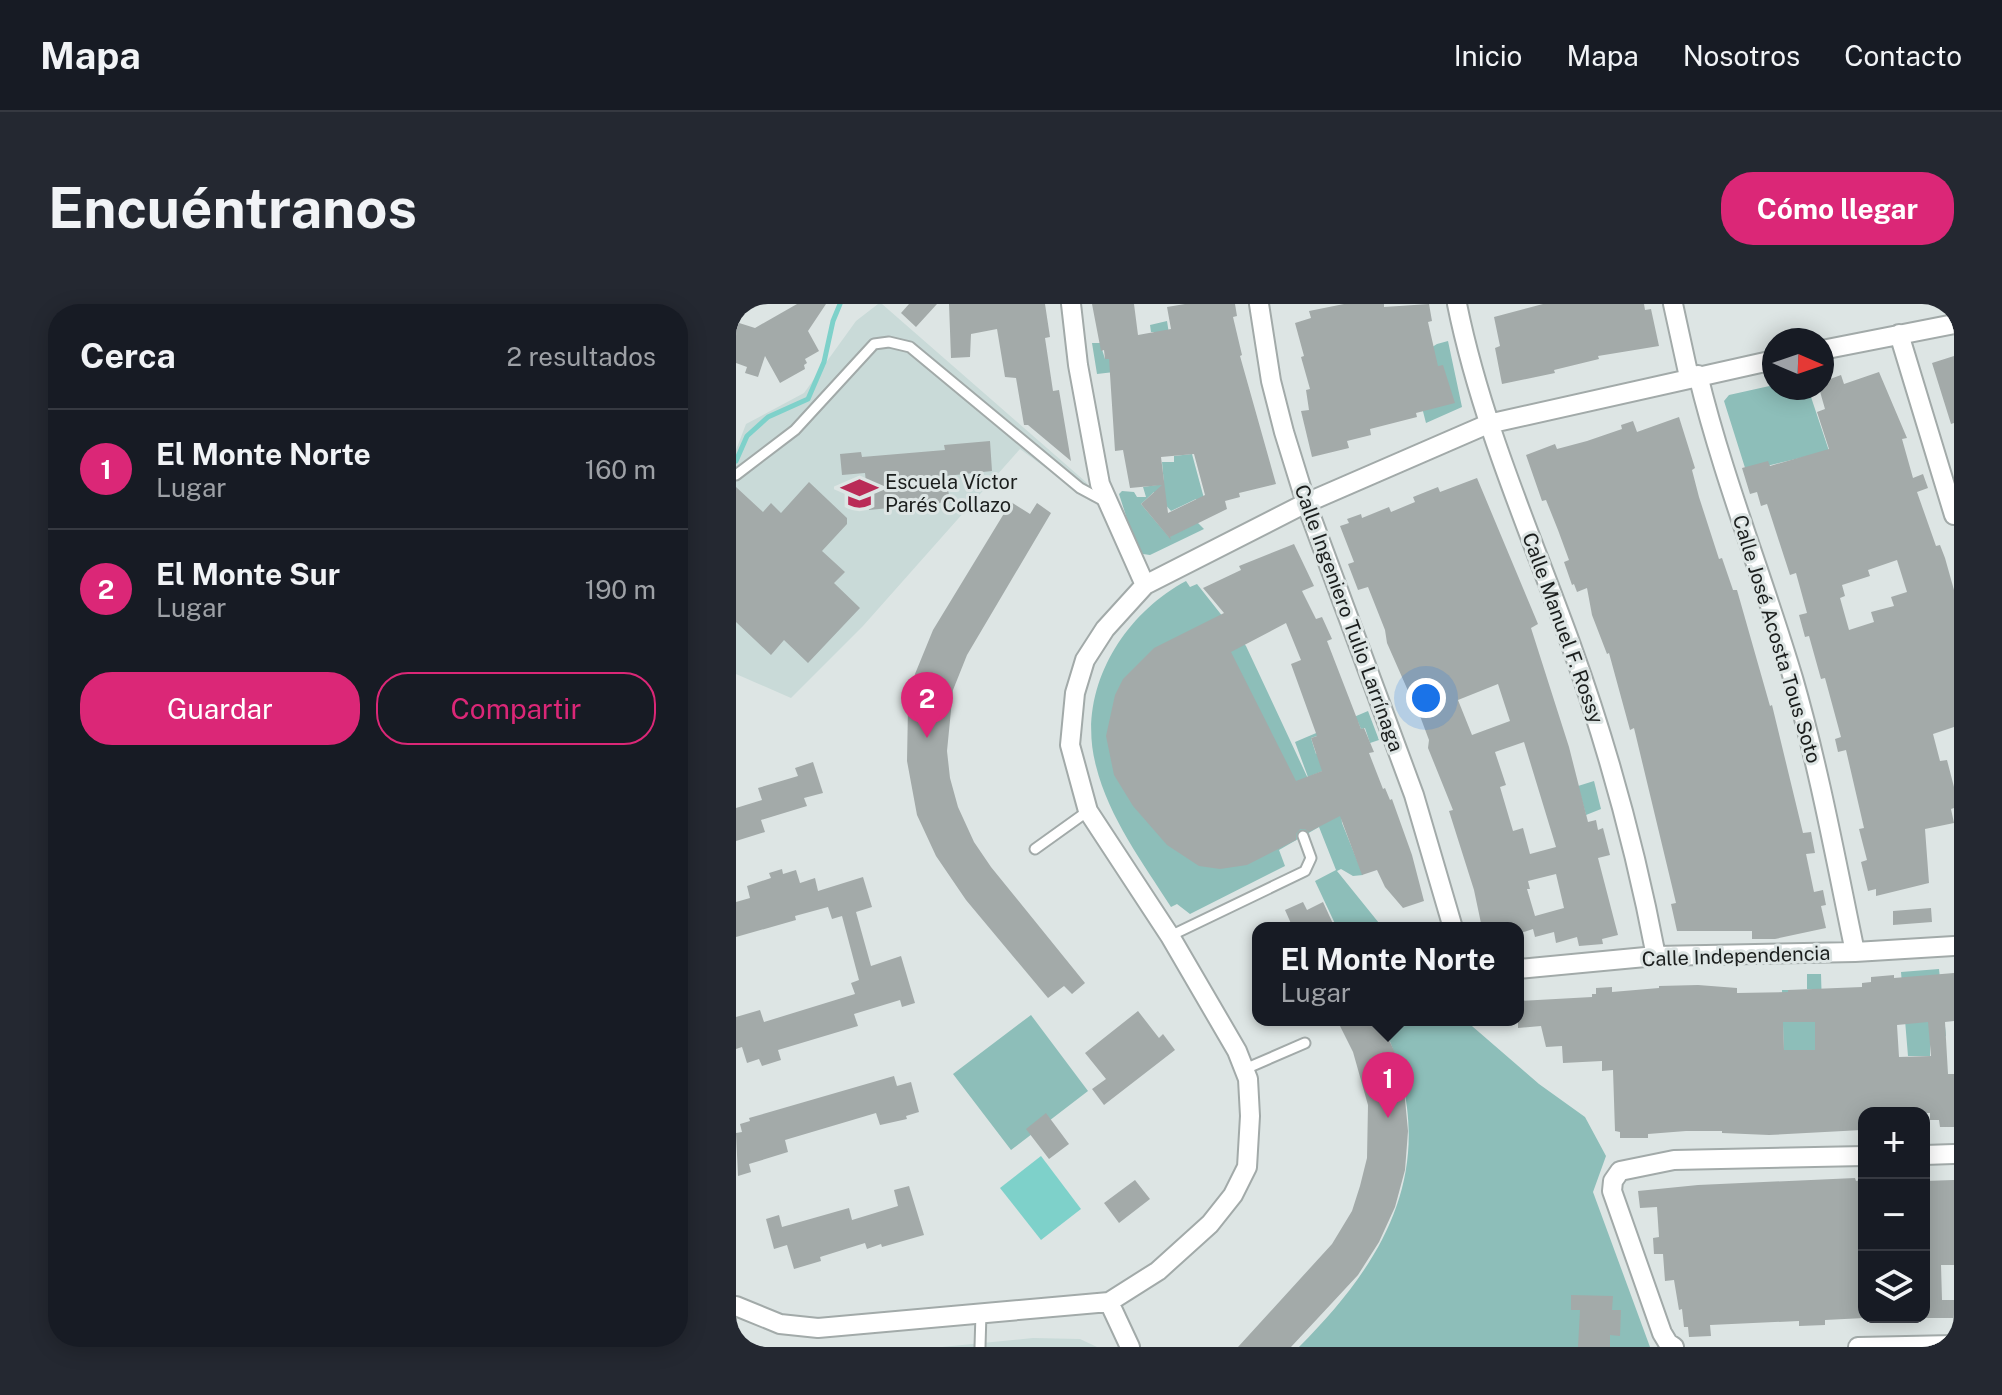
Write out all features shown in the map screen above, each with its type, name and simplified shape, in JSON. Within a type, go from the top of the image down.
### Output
[{"type":"street","points":[[1071,304],[1088,425],[1100,484],[1145,585]]},
{"type":"street","name":"Calle Ingeniero Tulio Larrínaga","points":[[1259,304],[1271,381],[1306,503],[1414,795],[1451,922]]},
{"type":"street","name":"Calle Manuel F. Rossy","points":[[1457,304],[1471,369],[1488,424],[1572,648],[1602,738],[1656,956]]},
{"type":"street","name":"Calle José Acosta Tous Soto","points":[[1673,304],[1794,683],[1855,952]]},
{"type":"street","points":[[1834,348],[1954,324]]},
{"type":"street","points":[[1899,334],[1954,515]]},
{"type":"street","points":[[736,1306],[780,1324],[818,1328],[1109,1302],[1158,1271],[1210,1224],[1233,1195],[1247,1167],[1250,1116],[1245,1069],[1170,936],[1088,811],[1070,745],[1075,693],[1085,660],[1105,629],[1145,585],[1306,503],[1488,424],[1762,362]]},
{"type":"street","name":"Calle Independencia","points":[[1524,968],[1656,956],[1855,952],[1954,946]]},
{"type":"street","points":[[1930,1155],[1954,1154]]},
{"type":"street","points":[[1674,1347],[1662,1333],[1612,1191],[1613,1181],[1620,1171],[1674,1160],[1858,1156]]},
{"type":"street","points":[[1109,1302],[1130,1347]]},
{"type":"street","points":[[1858,1347],[1954,1345]]},
{"type":"lane","points":[[736,475],[795,430],[874,344],[889,342],[910,347],[1080,488],[1109,504]]},
{"type":"lane","points":[[1035,849],[1088,811]]},
{"type":"lane","points":[[1170,936],[1305,871],[1311,858],[1303,836]]},
{"type":"lane","points":[[1245,1069],[1305,1043]]},
{"type":"lane","points":[[980,1347],[981,1313]]},
{"type":"shaded area","name":"Escuela Víctor Parés Collazo","points":[[882,304],[1087,483],[1092,502],[1020,449],[863,626],[791,698],[736,674],[736,450],[746,424],[804,393],[856,321]]},
{"type":"shaded area","points":[[1167,321],[1174,365],[1097,374],[1092,343],[1100,343],[1105,359],[1148,353],[1158,332],[1151,332],[1150,325]]},
{"type":"shaded area","points":[[1448,341],[1462,407],[1426,423],[1410,361],[1437,344]]},
{"type":"shaded area","points":[[1762,388],[1762,400],[1812,400],[1829,451],[1746,471],[1724,401],[1729,395]]},
{"type":"shaded area","points":[[1192,454],[1205,502],[1199,505],[1196,499],[1171,511],[1154,492],[1141,504],[1169,537],[1196,521],[1204,529],[1150,555],[1143,554],[1134,541],[1119,494],[1122,491],[1134,492],[1137,497],[1146,497],[1143,487],[1164,484],[1162,462],[1174,462],[1174,456]]},
{"type":"shaded area","points":[[1186,581],[1190,587],[1197,584],[1246,646],[1318,800],[1340,803],[1342,823],[1363,875],[1353,876],[1341,869],[1337,871],[1378,922],[1334,922],[1315,881],[1336,870],[1319,827],[1279,850],[1285,866],[1190,914],[1177,904],[1171,907],[1109,804],[1096,766],[1091,738],[1092,711],[1109,659],[1142,614]]},
{"type":"shaded area","points":[[1368,711],[1379,740],[1370,743],[1365,728],[1361,729],[1358,722],[1311,738],[1316,754],[1328,749],[1335,766],[1308,777],[1295,742]]},
{"type":"shaded area","points":[[1594,781],[1601,809],[1586,815],[1578,786]]},
{"type":"shaded area","points":[[1939,969],[1946,1036],[1930,1041],[1930,1056],[1908,1056],[1901,972]]},
{"type":"shaded area","points":[[1807,974],[1821,974],[1823,1042],[1815,1041],[1815,1050],[1784,1059],[1782,990],[1788,990],[1789,1020],[1815,989],[1807,989]]},
{"type":"shaded area","points":[[1031,1015],[1088,1091],[1011,1150],[953,1074]]},
{"type":"shaded area","points":[[1383,1026],[1472,1026],[1539,1084],[1585,1117],[1606,1156],[1593,1192],[1650,1347],[1299,1347],[1362,1273],[1384,1236],[1400,1197],[1408,1156],[1408,1113],[1399,1068]]},
{"type":"shaded area","points":[[1041,1156],[1081,1209],[1041,1240],[1000,1188]]},
{"type":"shaded area","points":[[1033,1338],[1080,1339],[1097,1347],[942,1347]]},
{"type":"building","points":[[797,304],[826,304],[808,331],[819,351],[805,359],[805,369],[780,383],[765,356],[758,377],[745,373],[747,367],[736,363],[736,322],[755,328]]},
{"type":"building","points":[[909,304],[937,304],[916,327],[901,313]]},
{"type":"building","points":[[949,304],[1045,304],[1050,337],[1045,338],[1053,391],[1059,390],[1071,461],[1028,425],[1024,425],[1016,378],[1005,377],[997,329],[971,334],[970,357],[951,358]]},
{"type":"building","points":[[1092,304],[1134,304],[1138,335],[1171,329],[1167,307],[1235,304],[1237,316],[1233,317],[1240,356],[1276,484],[1239,493],[1240,497],[1225,501],[1227,509],[1170,537],[1171,540],[1141,504],[1162,485],[1130,488],[1123,450],[1115,451],[1109,359],[1105,359],[1104,350],[1101,351]],"holes":[[[1194,454],[1205,495],[1168,513],[1161,457]]]},
{"type":"building","points":[[1344,304],[1384,304],[1384,307],[1429,304],[1432,321],[1428,322],[1438,366],[1443,365],[1455,403],[1370,429],[1371,435],[1347,441],[1349,448],[1312,457],[1301,411],[1309,410],[1306,390],[1310,389],[1295,323],[1311,318],[1309,311]]},
{"type":"building","points":[[1543,304],[1644,304],[1645,310],[1651,309],[1659,346],[1598,356],[1599,359],[1554,370],[1555,373],[1502,384],[1495,348],[1500,346],[1494,317]]},
{"type":"building","points":[[1954,356],[1954,423],[1951,424],[1932,363]]},
{"type":"building","points":[[1879,372],[1907,438],[1902,439],[1913,478],[1923,474],[1928,488],[1917,492],[1936,546],[1940,545],[1945,558],[1954,590],[1954,727],[1933,734],[1940,761],[1947,760],[1954,787],[1954,808],[1951,809],[1954,823],[1925,829],[1929,883],[1876,896],[1876,889],[1868,891],[1861,862],[1867,860],[1859,829],[1864,828],[1846,750],[1838,752],[1835,739],[1841,737],[1825,678],[1821,679],[1809,636],[1805,637],[1799,615],[1807,613],[1796,573],[1790,575],[1767,504],[1761,506],[1757,492],[1750,494],[1742,468],[1768,461],[1770,466],[1829,449],[1817,412],[1825,409],[1822,400],[1834,400],[1834,378],[1841,375],[1844,384]],"holes":[[[1897,560],[1907,592],[1891,597],[1894,606],[1871,612],[1874,622],[1849,630],[1840,598],[1845,596],[1842,585],[1870,576],[1868,570]]]},
{"type":"building","points":[[1679,417],[1695,468],[1692,470],[1699,497],[1719,559],[1722,558],[1733,590],[1737,590],[1772,705],[1803,833],[1811,832],[1815,853],[1806,854],[1814,892],[1823,890],[1826,905],[1821,906],[1826,928],[1775,939],[1752,939],[1752,931],[1677,931],[1671,904],[1676,903],[1634,728],[1630,730],[1609,653],[1592,615],[1587,588],[1577,592],[1572,585],[1564,562],[1569,560],[1546,500],[1542,501],[1526,455],[1555,444],[1557,449],[1587,441],[1622,429],[1621,425],[1633,421],[1637,432]]},
{"type":"building","points":[[990,441],[992,471],[946,476],[950,502],[869,510],[865,473],[842,475],[840,454],[861,452],[862,457],[945,450],[944,445]]},
{"type":"building","points":[[1477,478],[1538,624],[1531,628],[1569,747],[1588,822],[1596,820],[1598,830],[1603,828],[1610,855],[1598,858],[1618,935],[1602,939],[1603,944],[1579,946],[1577,937],[1556,943],[1554,932],[1535,937],[1533,929],[1524,932],[1524,922],[1481,922],[1449,811],[1453,810],[1428,748],[1429,740],[1411,692],[1387,643],[1368,587],[1358,590],[1348,564],[1354,562],[1340,526],[1349,523],[1347,519],[1361,514],[1362,518],[1389,507],[1391,512],[1415,502],[1413,497],[1438,487],[1440,492]],"holes":[[[1498,684],[1510,721],[1472,735],[1458,700]],[[1524,742],[1556,847],[1530,854],[1523,828],[1513,831],[1500,787],[1506,785],[1495,752]],[[1556,874],[1564,908],[1535,916],[1527,889],[1530,889],[1528,881]]]},
{"type":"building","points":[[809,482],[847,518],[847,524],[822,551],[845,572],[834,583],[860,608],[808,663],[784,640],[771,655],[736,622],[736,487],[763,512],[771,503],[781,513]]},
{"type":"building","points":[[1011,502],[1030,514],[1037,503],[1051,513],[967,655],[953,690],[947,751],[958,807],[974,842],[1085,983],[1072,994],[1064,986],[1048,998],[966,900],[936,856],[917,815],[907,761],[908,708],[915,674],[933,630]]},
{"type":"building","points":[[1294,544],[1314,586],[1302,591],[1316,619],[1322,617],[1332,639],[1327,641],[1361,729],[1364,728],[1374,752],[1369,753],[1383,789],[1392,799],[1424,901],[1403,908],[1385,887],[1377,870],[1362,875],[1340,816],[1309,832],[1300,829],[1296,840],[1247,865],[1220,869],[1199,866],[1167,845],[1133,806],[1114,775],[1106,736],[1115,695],[1123,679],[1154,648],[1224,613],[1203,588],[1241,570],[1239,566]],"holes":[[[1286,623],[1301,660],[1291,664],[1317,736],[1311,738],[1322,771],[1296,781],[1231,652]]]},
{"type":"building","points":[[813,762],[823,793],[804,798],[807,806],[761,820],[765,832],[736,841],[736,808],[762,800],[758,788],[798,776],[795,768]]},
{"type":"building","points":[[782,869],[783,874],[796,870],[800,883],[815,878],[818,891],[863,877],[872,907],[856,912],[871,966],[901,956],[915,1003],[902,1007],[900,1000],[854,1014],[858,1026],[778,1050],[781,1060],[762,1066],[759,1059],[747,1063],[742,1047],[736,1049],[736,1017],[760,1010],[764,1022],[855,994],[851,983],[859,980],[842,916],[832,919],[828,907],[795,916],[796,920],[736,937],[736,902],[750,898],[747,886],[771,878],[769,873]]},
{"type":"building","points":[[1303,902],[1307,910],[1323,902],[1332,922],[1290,922],[1285,910]]},
{"type":"building","points":[[1931,908],[1932,922],[1893,925],[1893,911]]},
{"type":"building","points":[[1954,973],[1954,1021],[1945,1022],[1948,1074],[1954,1074],[1954,1127],[1940,1127],[1939,1120],[1930,1120],[1930,1107],[1858,1107],[1858,1130],[1769,1135],[1686,1131],[1648,1134],[1648,1138],[1620,1138],[1620,1132],[1615,1131],[1613,1070],[1602,1071],[1602,1061],[1563,1063],[1562,1046],[1546,1047],[1541,1026],[1518,1028],[1524,1026],[1524,1001],[1592,997],[1596,994],[1596,988],[1612,987],[1612,992],[1698,985],[1737,988],[1737,993],[1788,992],[1862,987],[1862,983],[1871,982],[1871,977]],"holes":[[[1783,1022],[1815,1022],[1815,1050],[1784,1050]],[[1928,1022],[1931,1056],[1899,1057],[1897,1025]]]},
{"type":"building","points":[[1138,1011],[1159,1038],[1163,1034],[1175,1050],[1104,1105],[1092,1089],[1106,1079],[1085,1053]]},
{"type":"building","points":[[1340,1026],[1383,1026],[1396,1055],[1404,1089],[1408,1131],[1405,1170],[1395,1207],[1379,1242],[1358,1275],[1291,1347],[1238,1347],[1332,1244],[1352,1211],[1367,1158],[1368,1105],[1353,1052]]},
{"type":"building","points":[[894,1076],[897,1086],[911,1082],[919,1112],[906,1116],[907,1119],[880,1125],[876,1113],[785,1140],[788,1152],[749,1164],[751,1172],[738,1176],[736,1133],[742,1132],[740,1124],[750,1121],[749,1118]]},
{"type":"building","points":[[1046,1113],[1069,1144],[1049,1159],[1026,1129]]},
{"type":"building","points":[[1855,1178],[1858,1181],[1858,1318],[1825,1320],[1825,1325],[1799,1326],[1799,1321],[1710,1325],[1711,1336],[1689,1337],[1688,1327],[1684,1327],[1682,1309],[1679,1310],[1674,1280],[1665,1281],[1663,1254],[1654,1254],[1653,1238],[1659,1237],[1657,1207],[1640,1208],[1638,1191],[1698,1185]]},
{"type":"building","points":[[1135,1180],[1150,1199],[1119,1223],[1104,1203]]},
{"type":"building","points":[[1954,1180],[1954,1265],[1941,1265],[1942,1300],[1954,1300],[1954,1318],[1930,1318],[1930,1181]]},
{"type":"building","points":[[909,1186],[924,1235],[882,1247],[881,1244],[867,1249],[865,1243],[794,1269],[787,1245],[774,1249],[766,1219],[779,1215],[782,1227],[849,1208],[852,1220],[898,1206],[894,1190]]},
{"type":"building","points":[[1571,1295],[1613,1296],[1612,1310],[1621,1310],[1620,1336],[1610,1335],[1610,1347],[1578,1347],[1580,1310],[1571,1310]]},
{"type":"waterway","points":[[736,461],[747,436],[768,417],[808,399],[824,362],[840,304]]},
{"type":"place","name":"Escuela Víctor Parés Collazo","points":[[859,493]]},
{"type":"place","name":"El Monte Sur","points":[[927,738]]},
{"type":"place","name":"El Monte Norte","points":[[1388,1118]]}]
